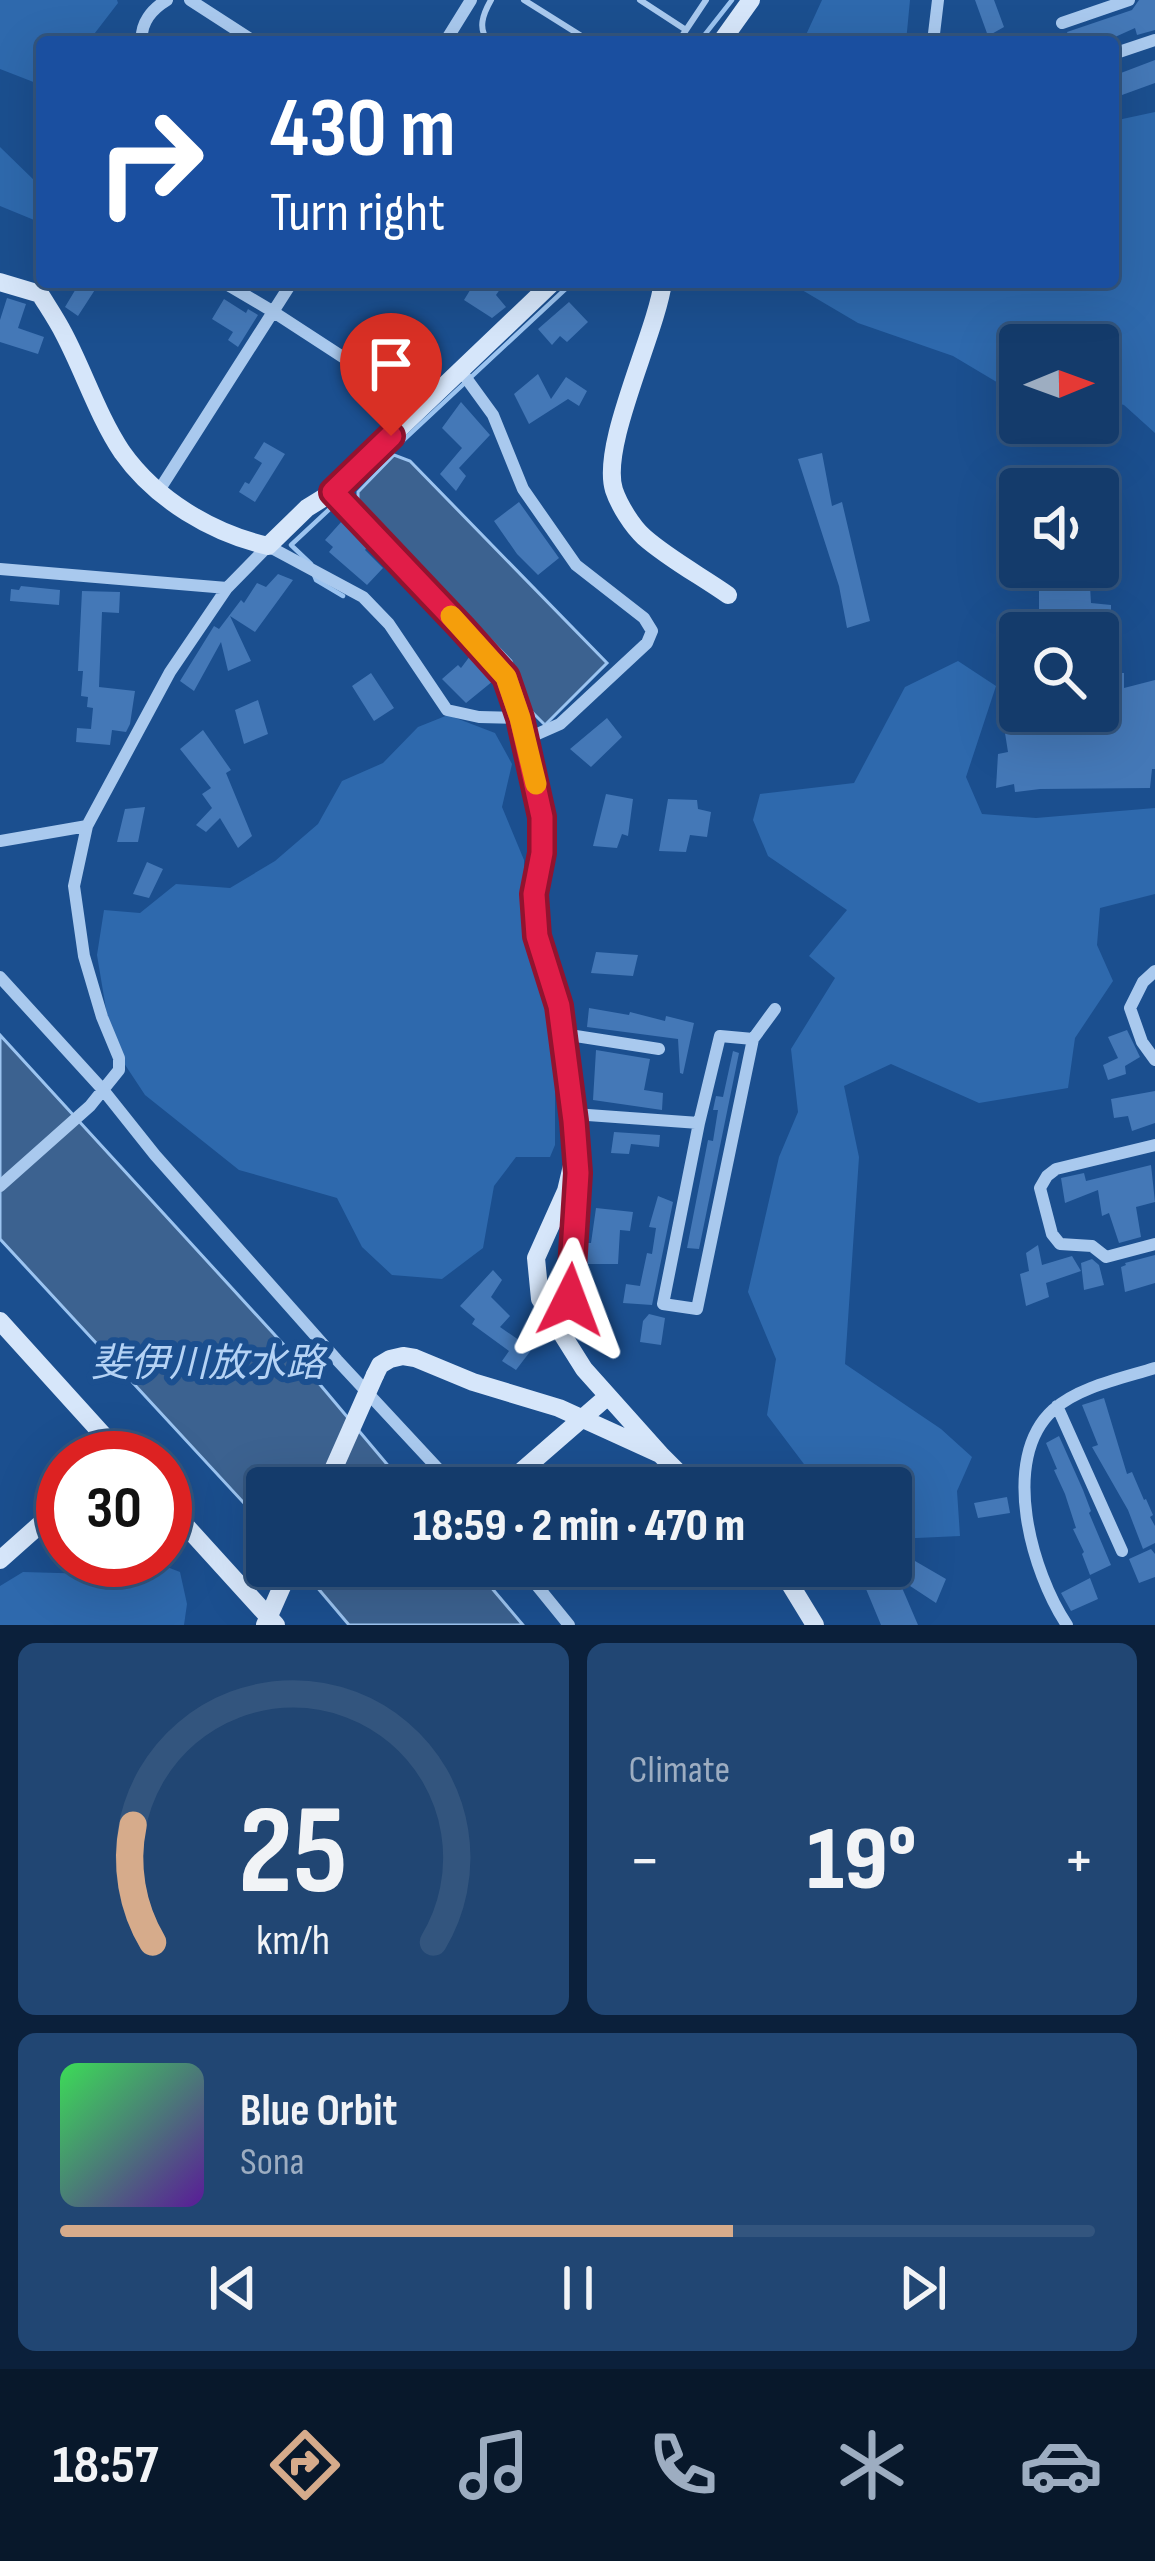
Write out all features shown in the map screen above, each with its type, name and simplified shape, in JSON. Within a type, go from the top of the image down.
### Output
[{"type":"street","points":[[141,36],[152,9],[167,0]]},
{"type":"street","points":[[190,0],[247,36]]},
{"type":"street","points":[[449,36],[471,0]]},
{"type":"street","points":[[725,36],[751,0]]},
{"type":"street","points":[[934,36],[938,0]]},
{"type":"street","points":[[1061,23],[1087,7],[1129,0]]},
{"type":"street","points":[[1119,52],[1155,40]]},
{"type":"street","points":[[0,282],[36,287]]},
{"type":"street","points":[[44,288],[123,452],[158,492],[235,538],[268,546],[363,597],[389,624],[447,710],[520,718]]},
{"type":"street","points":[[233,288],[421,408]]},
{"type":"street","points":[[158,492],[288,288]]},
{"type":"street","points":[[0,1186],[90,1106],[119,1070],[84,956],[74,886],[87,826],[170,672],[227,588],[268,546],[307,508],[333,492],[548,288]]},
{"type":"street","points":[[661,288],[621,423],[612,487],[641,535],[728,595]]},
{"type":"street","points":[[461,370],[493,415],[523,489],[576,566],[644,617],[652,631],[646,643],[560,724],[526,739]]},
{"type":"street","points":[[333,492],[506,677],[520,718],[542,817],[542,853],[534,894],[537,936],[559,1006],[574,1114],[578,1173],[570,1300]]},
{"type":"street","points":[[0,569],[227,588]]},
{"type":"street","points":[[0,841],[87,826]]},
{"type":"street","points":[[1155,971],[1143,982],[1130,1008],[1142,1042],[1155,1060]]},
{"type":"street","points":[[0,977],[436,1467]]},
{"type":"street","points":[[753,1039],[720,1036],[663,1304],[697,1309],[753,1039],[775,1009]]},
{"type":"street","points":[[562,1034],[659,1049]]},
{"type":"street","points":[[574,1114],[699,1123]]},
{"type":"street","points":[[1155,1145],[1056,1168],[1040,1188],[1052,1234],[1060,1244],[1091,1246],[1106,1257],[1155,1244]]},
{"type":"street","points":[[575,1153],[566,1191],[536,1258],[540,1299],[584,1369],[673,1467]]},
{"type":"street","points":[[0,1322],[97,1431]]},
{"type":"street","points":[[335,1467],[380,1365],[390,1359],[415,1358],[473,1382],[559,1408],[660,1454]]},
{"type":"street","points":[[1067,1625],[1056,1609],[1033,1546],[1022,1487],[1032,1440],[1042,1420],[1057,1406],[1155,1368]]},
{"type":"street","points":[[527,1467],[608,1396]]},
{"type":"street","points":[[1057,1406],[1122,1551]]},
{"type":"street","points":[[0,1560],[36,1528]]},
{"type":"street","points":[[192,1533],[276,1625]]},
{"type":"street","points":[[265,1625],[282,1587]]},
{"type":"street","points":[[538,1587],[569,1625]]},
{"type":"street","points":[[792,1587],[815,1625]]},
{"type":"lane","points":[[484,36],[482,23],[491,0]]},
{"type":"lane","points":[[524,0],[581,36]]},
{"type":"lane","points":[[640,0],[686,30]]},
{"type":"lane","points":[[682,36],[706,0]]},
{"type":"shaded area","points":[[0,0],[117,0],[93,36],[36,36],[36,83],[0,69]]},
{"type":"shaded area","points":[[822,0],[910,0],[907,36],[805,36]]},
{"type":"shaded area","points":[[1155,112],[1155,433],[1119,404],[1119,324],[999,324],[999,383],[953,356],[858,323],[802,290],[802,288],[1119,288],[1119,120]]},
{"type":"shaded area","points":[[0,147],[36,182],[36,221],[0,206]]},
{"type":"shaded area","points":[[958,661],[996,686],[966,777],[982,814],[1036,818],[1155,808],[1155,894],[1100,908],[1097,945],[1113,981],[1075,1038],[1068,1088],[979,1103],[891,1064],[844,1086],[859,1157],[845,1364],[941,1429],[972,1457],[957,1491],[960,1536],[912,1538],[912,1467],[806,1467],[767,1415],[776,1359],[748,1292],[779,1157],[798,1112],[791,1049],[835,978],[809,956],[847,910],[768,856],[753,820],[760,794],[854,783],[905,687]]},
{"type":"shaded area","points":[[448,715],[495,733],[512,764],[502,807],[524,860],[525,939],[543,998],[555,1069],[555,1145],[550,1157],[516,1157],[494,1186],[483,1248],[442,1279],[392,1275],[362,1247],[337,1198],[239,1170],[145,1095],[112,1045],[97,955],[104,910],[140,913],[176,884],[230,888],[275,861],[318,824],[342,781],[383,763],[418,727]]},
{"type":"shaded area","points":[[23,1572],[36,1572],[36,1587],[183,1587],[184,1625],[0,1625],[0,1586]]},
{"type":"water","points":[[394,455],[410,461],[607,663],[545,725],[527,707],[511,661],[358,505],[358,492]]},
{"type":"water","name":"斐伊川放水路","points":[[0,1035],[317,1381],[389,1467],[246,1467],[246,1505],[192,1447],[192,1431],[177,1431],[0,1239]]},
{"type":"water","points":[[317,1587],[491,1587],[523,1625],[349,1625]]},
{"type":"building","points":[[975,0],[994,0],[1004,27],[988,36]]},
{"type":"building","points":[[1139,0],[1155,0],[1155,30],[1137,35],[1135,28],[1117,36],[1069,36],[1067,32],[1132,10]]},
{"type":"building","points":[[1155,60],[1155,83],[1122,95],[1119,74]]},
{"type":"building","points":[[76,288],[96,288],[78,316],[65,307]]},
{"type":"building","points":[[471,288],[501,288],[496,295],[506,307],[492,318],[464,300]]},
{"type":"building","points":[[7,298],[26,304],[18,328],[44,337],[38,354],[0,342]]},
{"type":"building","points":[[224,299],[258,315],[238,347],[228,340],[233,332],[212,319]]},
{"type":"building","points":[[569,302],[588,322],[567,342],[560,336],[552,345],[538,329]]},
{"type":"building","points":[[538,374],[551,399],[566,377],[587,391],[579,406],[568,399],[529,424],[514,394]]},
{"type":"building","points":[[461,402],[490,435],[459,468],[466,476],[456,491],[440,474],[462,448],[442,428]]},
{"type":"building","points":[[264,442],[285,454],[255,502],[239,492],[262,463],[254,458]]},
{"type":"building","points":[[822,453],[832,506],[842,502],[870,621],[847,628],[839,586],[798,459]]},
{"type":"building","points":[[519,502],[559,558],[538,575],[494,521]]},
{"type":"building","points":[[342,521],[383,568],[367,585],[329,552],[333,547],[325,540]]},
{"type":"building","points":[[278,574],[293,580],[255,632],[230,616],[251,661],[228,671],[221,642],[194,691],[180,681],[214,626],[219,629],[257,583],[266,587]]},
{"type":"building","points":[[1039,588],[1090,588],[1091,603],[1111,605],[1111,612],[1039,612]]},
{"type":"building","points":[[11,589],[60,590],[59,605],[10,601]]},
{"type":"building","points":[[82,591],[120,592],[119,613],[102,612],[99,687],[135,691],[130,724],[126,732],[112,730],[110,745],[76,742],[77,728],[91,729],[93,708],[87,707],[88,697],[81,696],[83,671],[78,671]]},
{"type":"building","points":[[470,656],[493,681],[466,703],[442,679]]},
{"type":"building","points":[[371,673],[394,708],[374,721],[352,686]]},
{"type":"building","points":[[1119,673],[1124,673],[1124,688],[1155,680],[1155,769],[1150,788],[1015,792],[1014,784],[996,788],[998,754],[1008,752],[1005,733],[1119,732]]},
{"type":"building","points":[[258,700],[268,734],[244,744],[235,710]]},
{"type":"building","points":[[607,718],[622,737],[591,767],[570,749]]},
{"type":"building","points":[[203,730],[231,770],[226,773],[252,836],[238,848],[220,818],[206,832],[196,825],[212,808],[202,794],[211,788],[180,749]]},
{"type":"building","points":[[606,794],[633,799],[628,836],[622,834],[617,848],[593,846]]},
{"type":"building","points":[[668,799],[697,800],[698,809],[711,812],[707,837],[690,835],[686,852],[659,851]]},
{"type":"building","points":[[145,807],[138,842],[117,842],[125,809]]},
{"type":"building","points":[[147,862],[163,869],[149,898],[133,894]]},
{"type":"building","points":[[596,952],[638,955],[633,976],[591,973]]},
{"type":"building","points":[[589,1008],[694,1023],[683,1074],[678,1039],[587,1027]]},
{"type":"building","points":[[1127,1030],[1140,1057],[1125,1066],[1126,1074],[1108,1080],[1103,1065],[1118,1058],[1108,1037]]},
{"type":"building","points":[[596,1050],[650,1059],[644,1090],[663,1093],[662,1110],[593,1100]]},
{"type":"building","points":[[733,1051],[739,1053],[699,1249],[687,1248],[708,1140],[713,1141],[716,1096],[723,1097]]},
{"type":"building","points":[[1155,1091],[1155,1123],[1132,1131],[1128,1116],[1114,1118],[1111,1099]]},
{"type":"building","points":[[614,1132],[660,1135],[659,1147],[631,1144],[629,1154],[611,1153]]},
{"type":"building","points":[[1151,1165],[1155,1202],[1136,1207],[1141,1237],[1119,1243],[1109,1213],[1102,1216],[1098,1190],[1065,1203],[1061,1178],[1084,1173],[1086,1181]]},
{"type":"building","points":[[658,1196],[673,1202],[652,1305],[623,1303],[626,1284],[640,1286],[647,1253],[652,1254],[656,1228],[649,1227]]},
{"type":"building","points":[[596,1208],[633,1212],[630,1231],[620,1230],[618,1264],[583,1264]]},
{"type":"building","points":[[1038,1245],[1042,1265],[1072,1256],[1081,1271],[1046,1283],[1049,1297],[1026,1306],[1020,1274],[1029,1271],[1026,1253]]},
{"type":"building","points":[[1155,1255],[1155,1283],[1125,1292],[1121,1267]]},
{"type":"building","points":[[1092,1259],[1099,1265],[1104,1285],[1084,1290],[1081,1263]]},
{"type":"building","points":[[493,1270],[502,1280],[491,1297],[510,1316],[500,1327],[532,1349],[516,1370],[502,1361],[509,1351],[472,1324],[475,1319],[460,1306]]},
{"type":"building","points":[[649,1314],[665,1318],[661,1345],[640,1342]]},
{"type":"building","points":[[1104,1398],[1127,1474],[1132,1472],[1153,1515],[1155,1543],[1143,1549],[1128,1510],[1092,1447],[1098,1445],[1082,1405]]},
{"type":"building","points":[[1059,1436],[1111,1565],[1090,1575],[1046,1443]]},
{"type":"building","points":[[1007,1497],[1010,1513],[978,1518],[974,1503]]},
{"type":"building","points":[[1151,1549],[1155,1577],[1139,1583],[1129,1559]]},
{"type":"building","points":[[915,1561],[946,1579],[936,1603],[912,1587]]},
{"type":"building","points":[[1090,1578],[1098,1599],[1071,1611],[1061,1593]]},
{"type":"building","points":[[865,1587],[902,1587],[918,1625],[881,1625]]},
{"type":"waterway","points":[[704,36],[732,0]]},
{"type":"waterway","points":[[311,564],[291,545],[567,288]]},
{"type":"waterway","points":[[314,575],[343,596]]},
{"type":"slow traffic","points":[[451,616],[506,677],[536,784]]},
{"type":"route","points":[[391,436],[333,492],[506,677],[535,774],[542,817],[542,853],[534,894],[537,936],[559,1006],[578,1173],[570,1300]]}]
